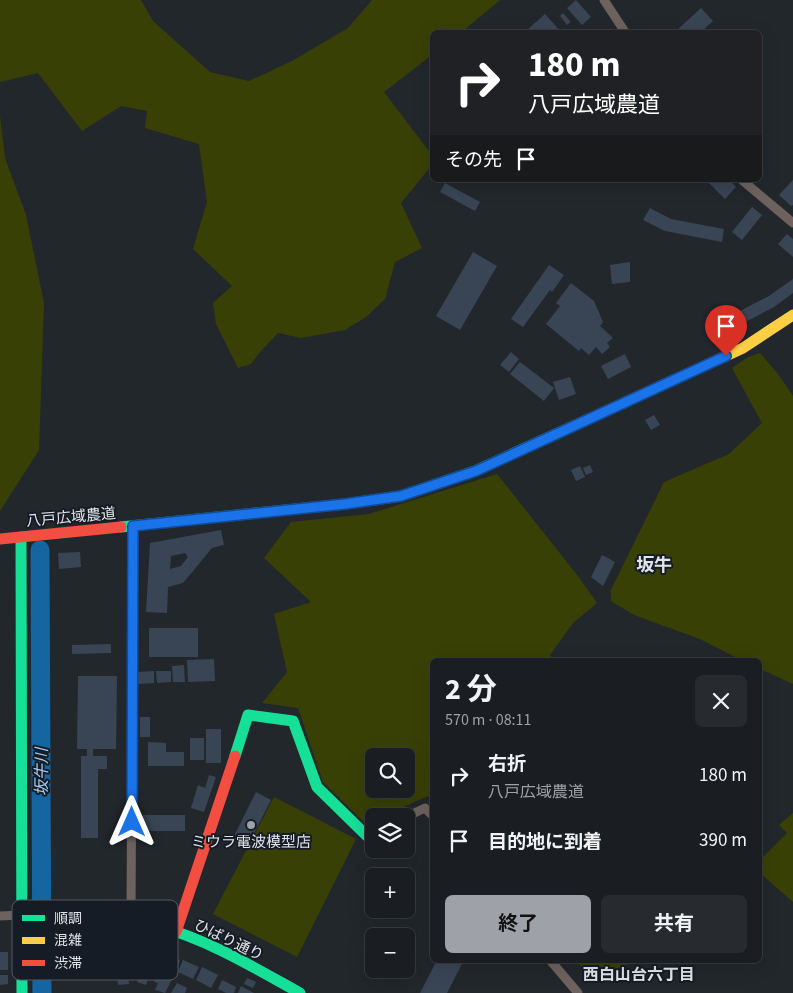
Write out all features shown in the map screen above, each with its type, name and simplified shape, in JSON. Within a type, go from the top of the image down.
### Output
[{"type":"street","points":[[604,0],[624,30]]},
{"type":"street","points":[[744,182],[793,223]]},
{"type":"street","name":"八戸広域農道","points":[[0,538],[345,504],[401,496],[476,471],[546,439],[743,348],[793,315]]},
{"type":"street","points":[[131,900],[133,526]]},
{"type":"street","points":[[21,537],[26,900]]},
{"type":"street","points":[[178,926],[248,715],[293,721],[317,786],[365,834]]},
{"type":"street","points":[[415,813],[425,808],[430,813]]},
{"type":"street","name":"ひばり通り","points":[[178,933],[214,946],[300,993]]},
{"type":"street","points":[[553,963],[578,993]]},
{"type":"street","points":[[22,993],[23,980]]},
{"type":"green space","points":[[0,0],[141,0],[153,21],[210,72],[249,81],[292,61],[348,28],[372,0],[500,0],[464,30],[430,30],[430,57],[384,92],[430,152],[430,167],[401,203],[422,248],[395,262],[385,299],[366,317],[345,330],[301,338],[278,333],[251,364],[238,368],[216,324],[213,303],[232,286],[193,249],[207,202],[199,144],[145,128],[147,111],[121,106],[82,131],[38,73],[0,82]]},
{"type":"green space","points":[[0,116],[5,158],[26,215],[44,303],[39,450],[0,511]]},
{"type":"green space","points":[[760,353],[793,396],[793,684],[762,670],[762,658],[737,658],[700,639],[634,615],[611,601],[611,590],[664,482],[729,454],[762,423],[732,368],[748,357]]},
{"type":"green space","points":[[497,474],[578,576],[597,603],[573,623],[550,655],[552,658],[430,658],[430,798],[428,796],[401,808],[365,808],[365,823],[323,782],[298,708],[262,703],[287,672],[274,614],[311,602],[264,558],[291,522],[369,514]]},
{"type":"green space","points":[[274,797],[356,839],[297,957],[213,914]]},
{"type":"green space","points":[[793,813],[793,902],[762,875],[762,858],[787,833],[779,825]]},
{"type":"green space","points":[[578,963],[630,963],[593,981]]},
{"type":"building","points":[[576,0],[591,17],[582,25],[567,8]]},
{"type":"building","points":[[701,8],[713,21],[703,30],[677,30]]},
{"type":"building","points":[[563,13],[571,22],[567,25],[560,16]]},
{"type":"building","points":[[545,14],[559,30],[527,30]]},
{"type":"building","points":[[793,180],[793,205],[791,206],[779,195]]},
{"type":"building","points":[[708,182],[731,182],[736,187],[725,199]]},
{"type":"building","points":[[445,183],[480,202],[475,211],[440,192]]},
{"type":"building","points":[[752,207],[762,215],[742,240],[732,232]]},
{"type":"building","points":[[650,208],[671,219],[724,229],[722,242],[665,231],[643,220]]},
{"type":"building","points":[[787,234],[793,239],[793,257],[778,244]]},
{"type":"building","points":[[473,252],[497,266],[460,330],[436,316]]},
{"type":"building","points":[[630,262],[630,282],[612,284],[610,265]]},
{"type":"building","points":[[549,265],[564,275],[552,292],[550,290],[523,327],[511,319]]},
{"type":"building","points":[[793,279],[793,293],[774,307],[736,327],[730,316],[769,296]]},
{"type":"building","points":[[571,283],[594,301],[603,322],[600,326],[613,338],[607,343],[610,347],[602,354],[596,347],[589,355],[581,348],[579,351],[546,324],[560,306],[556,303]]},
{"type":"building","points":[[511,352],[519,359],[509,372],[500,365]]},
{"type":"building","points":[[625,354],[631,367],[608,379],[601,366]]},
{"type":"building","points":[[520,362],[554,388],[544,401],[510,374]]},
{"type":"building","points":[[570,377],[576,394],[559,400],[553,382]]},
{"type":"building","points":[[654,415],[660,425],[651,430],[645,420]]},
{"type":"building","points":[[590,465],[593,472],[586,475],[583,468]]},
{"type":"building","points":[[580,466],[585,477],[576,481],[571,470]]},
{"type":"building","points":[[221,530],[224,545],[212,548],[183,583],[168,587],[167,613],[146,612],[150,543]],"holes":[[[185,553],[188,557],[181,566],[170,569],[171,556]]]},
{"type":"building","points":[[80,552],[81,567],[59,569],[58,553]]},
{"type":"building","points":[[602,555],[615,562],[603,586],[591,577]]},
{"type":"building","points":[[149,628],[198,628],[198,657],[149,657]]},
{"type":"building","points":[[111,644],[111,653],[72,654],[72,645]]},
{"type":"building","points":[[214,659],[215,681],[188,682],[187,660]]},
{"type":"building","points":[[184,665],[185,682],[173,682],[172,666]]},
{"type":"building","points":[[154,671],[154,683],[138,684],[137,672]]},
{"type":"building","points":[[156,671],[171,671],[171,682],[157,683]]},
{"type":"building","points":[[78,676],[117,676],[116,749],[93,749],[93,756],[107,756],[107,769],[98,769],[98,838],[81,838],[81,756],[87,756],[87,749],[77,749]]},
{"type":"building","points":[[140,717],[150,717],[150,737],[140,737]]},
{"type":"building","points":[[206,729],[221,729],[221,763],[206,763]]},
{"type":"building","points":[[190,738],[204,738],[204,760],[190,760]]},
{"type":"building","points":[[148,742],[166,743],[166,752],[184,752],[184,766],[148,766]]},
{"type":"building","points":[[209,775],[216,777],[204,812],[191,808],[198,785],[205,788]]},
{"type":"building","points":[[256,792],[271,800],[247,847],[232,840]]},
{"type":"building","points":[[143,815],[185,815],[185,831],[143,831]]},
{"type":"building","points":[[0,952],[8,952],[8,970],[0,970]]},
{"type":"building","points":[[183,960],[199,967],[193,979],[178,972]]},
{"type":"building","points":[[435,963],[462,963],[447,993],[420,993]]},
{"type":"building","points":[[202,967],[218,975],[211,988],[196,980]]},
{"type":"building","points":[[0,975],[8,975],[8,984],[0,985]]},
{"type":"building","points":[[247,978],[256,982],[253,988],[244,984]]},
{"type":"building","points":[[117,980],[129,980],[129,984],[118,985]]},
{"type":"building","points":[[138,980],[148,980],[146,985],[137,982]]},
{"type":"building","points":[[155,980],[172,980],[165,993],[155,990],[158,983],[154,982]]},
{"type":"building","points":[[222,980],[236,987],[234,993],[226,993],[218,989]]},
{"type":"building","points":[[177,983],[187,988],[185,993],[171,993]]},
{"type":"building","points":[[241,986],[254,993],[238,993]]},
{"type":"waterway","name":"坂牛川","points":[[40,550],[42,900]]},
{"type":"waterway","name":"坂牛川","points":[[42,980],[42,993]]},
{"type":"traffic: fast","points":[[121,527],[345,504],[401,496],[475,471],[571,427]]},
{"type":"traffic: fast","points":[[21,537],[22,900]]},
{"type":"traffic: fast","points":[[235,756],[248,715],[293,721],[317,787],[365,834]]},
{"type":"traffic: fast","points":[[178,932],[213,947],[300,993]]},
{"type":"traffic: fast","points":[[22,980],[22,993]]},
{"type":"traffic: slow","points":[[717,360],[743,348],[793,315]]},
{"type":"traffic: jam","points":[[571,427],[717,360]]},
{"type":"traffic: jam","points":[[0,539],[121,527]]},
{"type":"traffic: jam","points":[[178,926],[235,756]]},
{"type":"place","name":"ミウラ電波模型店","points":[[251,825]]},
{"type":"district","name":"坂牛","points":[[654,565]]},
{"type":"district","name":"西白山台六丁目","points":[[639,974]]},
{"type":"route","points":[[132,822],[133,526],[345,504],[401,496],[476,471],[726,356]]}]
